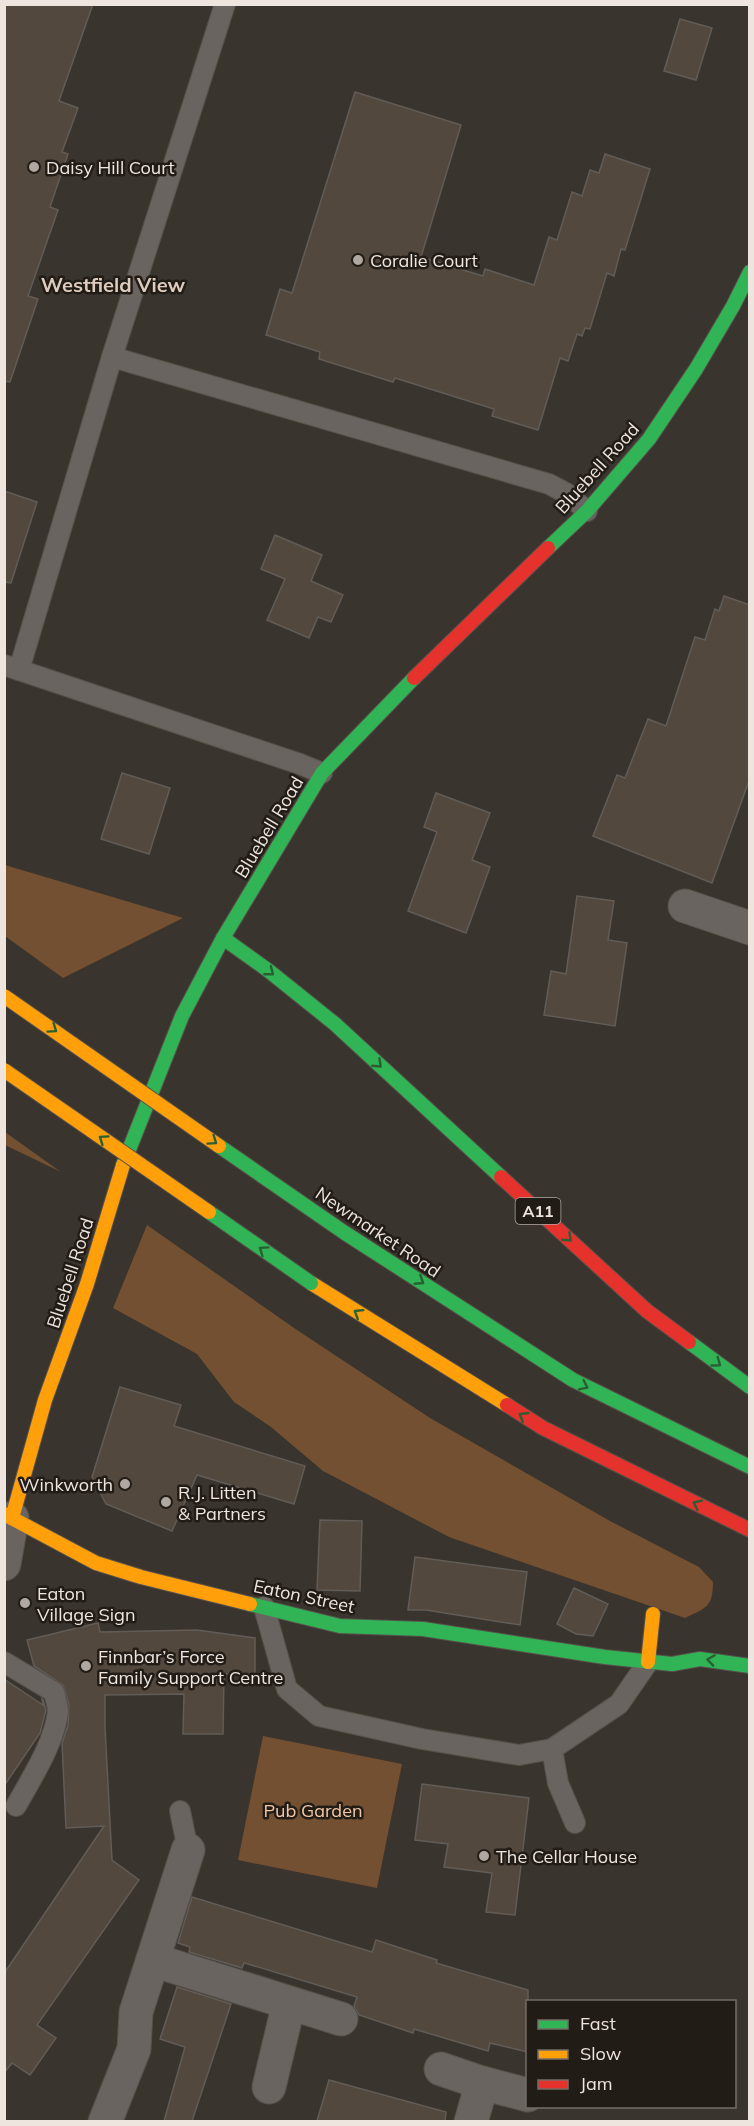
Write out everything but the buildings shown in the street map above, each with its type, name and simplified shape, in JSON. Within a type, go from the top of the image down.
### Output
[{"type":"main road","name":"Bluebell Road","points":[[8,1516],[45,1400],[87,1284],[125,1160],[182,1016],[223,938],[322,773],[446,645],[586,511],[655,431],[701,360],[750,272]]},
{"type":"main road","name":"A11","points":[[223,938],[269,971],[335,1024],[647,1311],[750,1387]]},
{"type":"main road","name":"Newmarket Road","points":[[4,996],[345,1233],[573,1380],[750,1467]]},
{"type":"main road","points":[[4,1070],[311,1283],[543,1428],[750,1530]]},
{"type":"main road","name":"Eaton Street","points":[[8,1516],[96,1563],[141,1577],[340,1626],[423,1629],[648,1662],[672,1664],[700,1659],[750,1666]]},
{"type":"main road","points":[[648,1662],[653,1614]]},
{"type":"street","points":[[685,906],[750,928]]},
{"type":"street","points":[[4,1564],[8,1516]]},
{"type":"street","points":[[105,2121],[134,2049],[136,2012],[188,1850]]},
{"type":"street","points":[[153,1960],[340,2019]]},
{"type":"street","points":[[269,2087],[289,2003]]},
{"type":"street","points":[[441,2069],[482,2083],[526,2094]]},
{"type":"street","points":[[471,2121],[482,2083]]},
{"type":"lane","points":[[225,4],[12,668],[322,773]]},
{"type":"lane","points":[[111,357],[549,484],[566,493],[586,511]]},
{"type":"lane","points":[[264,1607],[287,1689],[319,1716],[422,1739],[519,1755],[552,1749],[619,1704],[648,1662]]},
{"type":"lane","points":[[4,1662],[54,1692],[58,1709],[54,1728],[39,1763],[16,1806]]},
{"type":"lane","points":[[552,1749],[558,1783],[575,1823]]},
{"type":"lane","points":[[180,1810],[188,1850]]},
{"type":"green space","points":[[5,865],[183,918],[63,978],[5,936]]},
{"type":"green space","points":[[5,1132],[61,1172],[5,1145]]},
{"type":"green space","points":[[147,1225],[297,1330],[430,1418],[610,1521],[699,1567],[713,1582],[710,1602],[703,1609],[685,1618],[449,1537],[323,1471],[271,1427],[234,1402],[197,1354],[113,1308]]},
{"type":"green space","name":"Pub Garden","points":[[263,1736],[402,1764],[377,1888],[238,1860]]},
{"type":"traffic: fast","points":[[548,548],[587,511],[649,439],[696,369],[750,272]]},
{"type":"traffic: fast","points":[[123,1165],[182,1016],[223,938],[322,773],[414,678]]},
{"type":"traffic: fast","points":[[223,938],[269,971],[335,1024],[501,1177]]},
{"type":"traffic: fast","points":[[219,1146],[345,1233]]},
{"type":"traffic: fast","points":[[209,1212],[311,1283]]},
{"type":"traffic: fast","points":[[345,1233],[573,1380],[750,1467]]},
{"type":"traffic: fast","points":[[689,1342],[750,1387]]},
{"type":"traffic: fast","points":[[250,1604],[340,1626],[423,1629],[605,1657],[672,1664]]},
{"type":"traffic: fast","points":[[672,1664],[700,1659],[750,1666]]},
{"type":"traffic: slow","points":[[4,996],[219,1146]]},
{"type":"traffic: slow","points":[[4,1070],[209,1212]]},
{"type":"traffic: slow","points":[[12,1518],[45,1400],[87,1284],[123,1165]]},
{"type":"traffic: slow","points":[[311,1283],[507,1405]]},
{"type":"traffic: slow","points":[[4,1514],[96,1563],[141,1577],[250,1604]]},
{"type":"traffic: slow","points":[[648,1662],[653,1614]]},
{"type":"traffic: jam","points":[[414,678],[548,548]]},
{"type":"traffic: jam","points":[[501,1177],[647,1311],[689,1342]]},
{"type":"traffic: jam","points":[[507,1405],[543,1428],[750,1530]]},
{"type":"place","name":"Daisy Hill Court","points":[[34,167]]},
{"type":"place","name":"Coralie Court","points":[[358,260]]},
{"type":"place","name":"Winkworth","points":[[125,1484]]},
{"type":"place","name":"R.J. Litten & Partners","points":[[166,1502]]},
{"type":"place","name":"Eaton Village Sign","points":[[25,1603]]},
{"type":"place","name":"Finnbar’s Force Family Support Centre","points":[[86,1666]]},
{"type":"place","name":"The Cellar House","points":[[484,1856]]},
{"type":"district","name":"Westfield View","points":[[113,284]]}]
